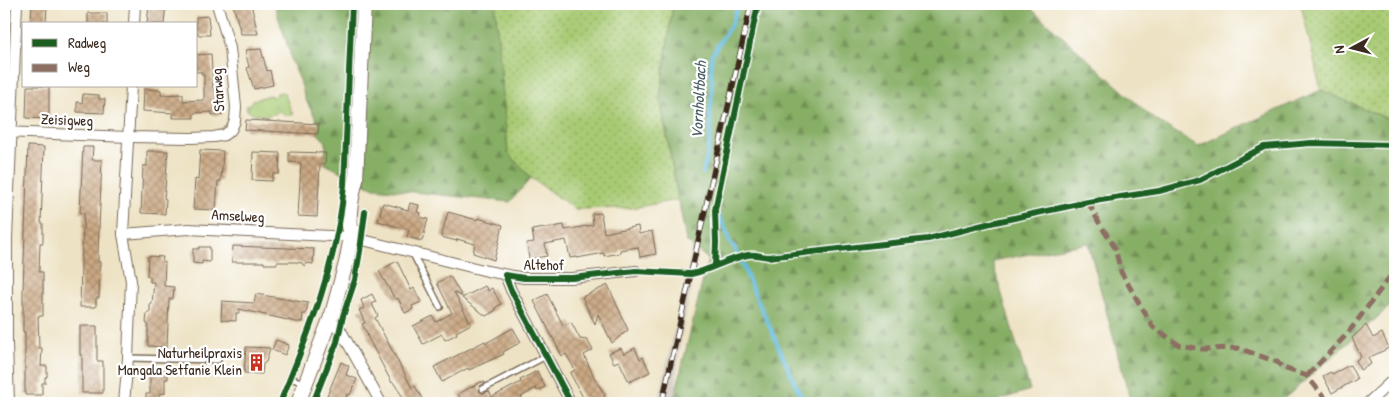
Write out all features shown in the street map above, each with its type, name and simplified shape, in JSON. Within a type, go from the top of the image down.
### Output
[{"type":"street","points":[[9,403],[6,214],[8,106],[17,4]]},
{"type":"street","points":[[134,22],[135,4]]},
{"type":"street","name":"Starweg","points":[[129,137],[214,137],[224,135],[231,130],[235,121],[236,107],[230,48],[218,4]]},
{"type":"street","points":[[298,403],[329,322],[351,238],[358,225],[360,205],[356,180],[364,4]]},
{"type":"street","points":[[124,403],[131,281],[123,234],[131,88]]},
{"type":"street","name":"Zeisigweg","points":[[8,132],[129,137]]},
{"type":"street","name":"Amselweg","points":[[123,234],[188,228],[351,238]]},
{"type":"street","name":"Altehof","points":[[351,238],[524,278],[572,278],[636,271]]},
{"type":"street","name":"Altehof","points":[[505,275],[511,290],[571,403]]},
{"type":"street","points":[[329,322],[340,329],[377,401]]},
{"type":"street","points":[[1368,403],[1395,378]]},
{"type":"lane","points":[[412,253],[440,307]]},
{"type":"lane","points":[[128,358],[218,360],[218,355]]},
{"type":"lane","points":[[483,389],[546,356]]},
{"type":"lane","points":[[290,378],[306,383]]},
{"type":"shaded area","points":[[728,126],[681,336],[676,380],[677,403],[658,403],[686,280],[700,197]]},
{"type":"green space","points":[[274,4],[495,4],[508,153],[531,178],[510,202],[374,188],[325,164],[326,142],[318,134],[319,124],[305,99]]},
{"type":"green space","points":[[495,4],[673,4],[660,98],[678,200],[631,208],[575,209],[531,178],[508,153]]},
{"type":"green space","points":[[673,4],[1026,4],[1154,119],[1198,146],[1321,90],[1395,122],[1395,302],[1279,403],[1131,403],[1088,243],[992,261],[1030,390],[990,403],[794,403],[791,395],[773,403],[673,403],[708,259],[686,241],[660,98]]},
{"type":"green space","points":[[1301,4],[1395,4],[1395,122],[1321,90]]},
{"type":"green space","points":[[283,92],[293,115],[285,115],[280,111],[272,114],[258,115],[246,109],[251,101],[269,95],[273,97],[277,93]]},
{"type":"building","points":[[32,4],[47,4],[46,22],[31,22]]},
{"type":"building","points":[[149,4],[166,4],[164,22],[147,22]]},
{"type":"building","points":[[233,4],[251,4],[258,34],[241,34]]},
{"type":"building","points":[[88,13],[107,13],[107,22],[88,22]]},
{"type":"building","points":[[208,16],[210,35],[198,35],[196,17]]},
{"type":"building","points":[[261,49],[267,71],[270,70],[273,85],[254,89],[247,68],[249,67],[245,50]]},
{"type":"building","points":[[211,54],[213,88],[214,90],[221,90],[222,115],[212,115],[212,112],[194,113],[194,118],[173,118],[173,113],[143,111],[144,89],[161,90],[161,95],[183,94],[183,101],[204,100],[204,75],[202,75],[202,72],[198,72],[198,55]]},
{"type":"building","points":[[27,88],[49,88],[49,119],[26,118]]},
{"type":"building","points":[[83,94],[99,95],[99,99],[105,99],[104,113],[77,112],[77,102],[82,103]]},
{"type":"building","points":[[246,120],[319,124],[318,134],[245,130]]},
{"type":"building","points":[[28,146],[44,147],[41,223],[43,223],[43,243],[40,243],[39,272],[43,272],[43,316],[38,316],[39,348],[42,348],[41,366],[47,366],[47,377],[45,377],[45,383],[42,383],[42,395],[25,395],[23,290]]},
{"type":"building","points":[[83,147],[93,147],[92,160],[102,160],[98,252],[98,262],[100,262],[99,298],[96,298],[96,307],[80,307],[84,213],[80,213]]},
{"type":"building","points":[[200,150],[223,151],[221,181],[218,181],[216,210],[193,209],[195,179],[198,180]]},
{"type":"building","points":[[147,151],[168,151],[164,198],[166,199],[165,214],[141,213],[143,166],[147,166]]},
{"type":"building","points":[[253,152],[280,153],[279,174],[273,174],[272,181],[252,180]]},
{"type":"building","points":[[289,152],[326,153],[325,164],[320,164],[317,217],[298,216],[301,163],[289,162]]},
{"type":"building","points":[[383,203],[408,210],[410,203],[419,205],[417,212],[421,213],[420,217],[428,219],[422,241],[407,237],[409,230],[378,221]]},
{"type":"building","points":[[448,212],[503,225],[494,260],[473,253],[475,244],[441,237]]},
{"type":"building","points":[[601,213],[604,233],[638,226],[639,234],[652,231],[656,254],[640,257],[638,247],[620,250],[620,253],[604,256],[604,253],[570,258],[566,240],[545,244],[547,256],[529,259],[527,243],[534,242],[532,230],[564,225],[565,230],[593,225],[592,214]]},
{"type":"building","points":[[233,246],[314,249],[313,264],[307,263],[304,266],[302,263],[295,262],[264,264],[264,262],[232,262]]},
{"type":"building","points":[[199,247],[210,247],[210,262],[202,261],[202,264],[193,263],[193,249],[199,249]]},
{"type":"building","points":[[148,256],[163,257],[162,262],[165,262],[164,286],[174,287],[173,299],[169,299],[167,347],[148,346],[148,324],[146,323],[147,313],[150,313],[150,304],[152,304],[154,282],[150,282],[150,276],[147,276]]},
{"type":"building","points":[[397,261],[411,290],[414,288],[421,302],[412,306],[413,309],[405,313],[398,298],[395,299],[379,271]]},
{"type":"building","points":[[450,276],[462,297],[454,292],[471,324],[445,340],[442,334],[423,344],[413,326],[433,316],[436,322],[452,313],[437,283]]},
{"type":"building","points":[[608,285],[628,330],[612,343],[598,314],[595,324],[582,297]]},
{"type":"building","points":[[485,286],[488,291],[492,288],[501,304],[496,307],[496,310],[486,316],[462,298]]},
{"type":"building","points":[[256,294],[308,303],[302,322],[239,309],[239,313],[236,313],[236,321],[221,320],[222,301],[254,303]]},
{"type":"building","points":[[372,294],[376,302],[372,304],[378,316],[375,318],[412,388],[415,386],[422,398],[413,403],[407,403],[392,383],[362,324],[365,323],[359,310],[364,308],[361,300]]},
{"type":"building","points":[[547,294],[563,325],[571,322],[580,339],[587,340],[593,350],[584,355],[605,395],[607,403],[586,403],[570,373],[575,370],[566,354],[562,356],[534,301]]},
{"type":"building","points":[[1366,325],[1373,338],[1382,333],[1389,348],[1368,358],[1371,364],[1360,370],[1356,360],[1361,357],[1352,338]]},
{"type":"building","points":[[80,326],[97,326],[97,361],[103,361],[103,393],[82,393]]},
{"type":"building","points":[[513,328],[521,342],[503,352],[504,354],[469,370],[468,368],[442,382],[434,367]]},
{"type":"building","points":[[276,340],[289,345],[285,355],[272,350]]},
{"type":"building","name":"Naturheilpraxis Mangala Setfanie Klein","points":[[246,347],[270,348],[266,362],[263,364],[262,374],[244,373]]},
{"type":"building","points":[[621,348],[624,354],[635,348],[640,359],[643,357],[650,372],[629,382],[619,361],[614,363],[609,353]]},
{"type":"building","points":[[341,362],[349,366],[346,375],[357,379],[350,395],[347,394],[344,403],[324,403]]},
{"type":"building","points":[[1350,365],[1357,379],[1332,393],[1323,376],[1331,372],[1332,374]]},
{"type":"building","points":[[150,370],[168,370],[168,379],[165,379],[165,393],[159,394],[159,399],[155,399],[155,403],[146,403],[146,394],[150,394]]},
{"type":"building","points":[[537,371],[545,387],[537,391],[536,388],[514,403],[463,403],[458,394],[481,382],[485,382],[480,386],[479,391],[483,393],[489,391],[492,397],[521,382],[520,380]]},
{"type":"waterway","name":"Vornholtbach","points":[[703,173],[711,129],[711,56],[732,23],[736,4]]},
{"type":"waterway","name":"Vornholtbach","points":[[718,215],[737,254]]},
{"type":"waterway","name":"Vornholtbach","points":[[742,263],[804,403]]},
{"type":"railway","points":[[662,403],[751,4]]},
{"type":"marked path","points":[[1088,202],[1115,248],[1121,272],[1153,327],[1179,345],[1202,349],[1238,348],[1277,362],[1283,368],[1307,376],[1329,403]]},
{"type":"marked path","points":[[1307,376],[1348,333],[1395,270]]},
{"type":"cycle path","points":[[280,403],[321,296],[336,241],[344,185],[352,4]]},
{"type":"cycle path","points":[[715,265],[715,210],[758,4]]},
{"type":"cycle path","points":[[571,403],[511,290],[505,275],[524,278],[572,278],[636,271],[691,274],[748,255],[768,257],[928,239],[1088,202],[1159,191],[1200,180],[1264,147],[1311,143],[1395,145]]},
{"type":"cycle path","points":[[313,403],[337,342],[355,280],[365,212]]},
{"type":"place","name":"Naturheilpraxis Mangala Setfanie Klein","points":[[256,362]]}]
